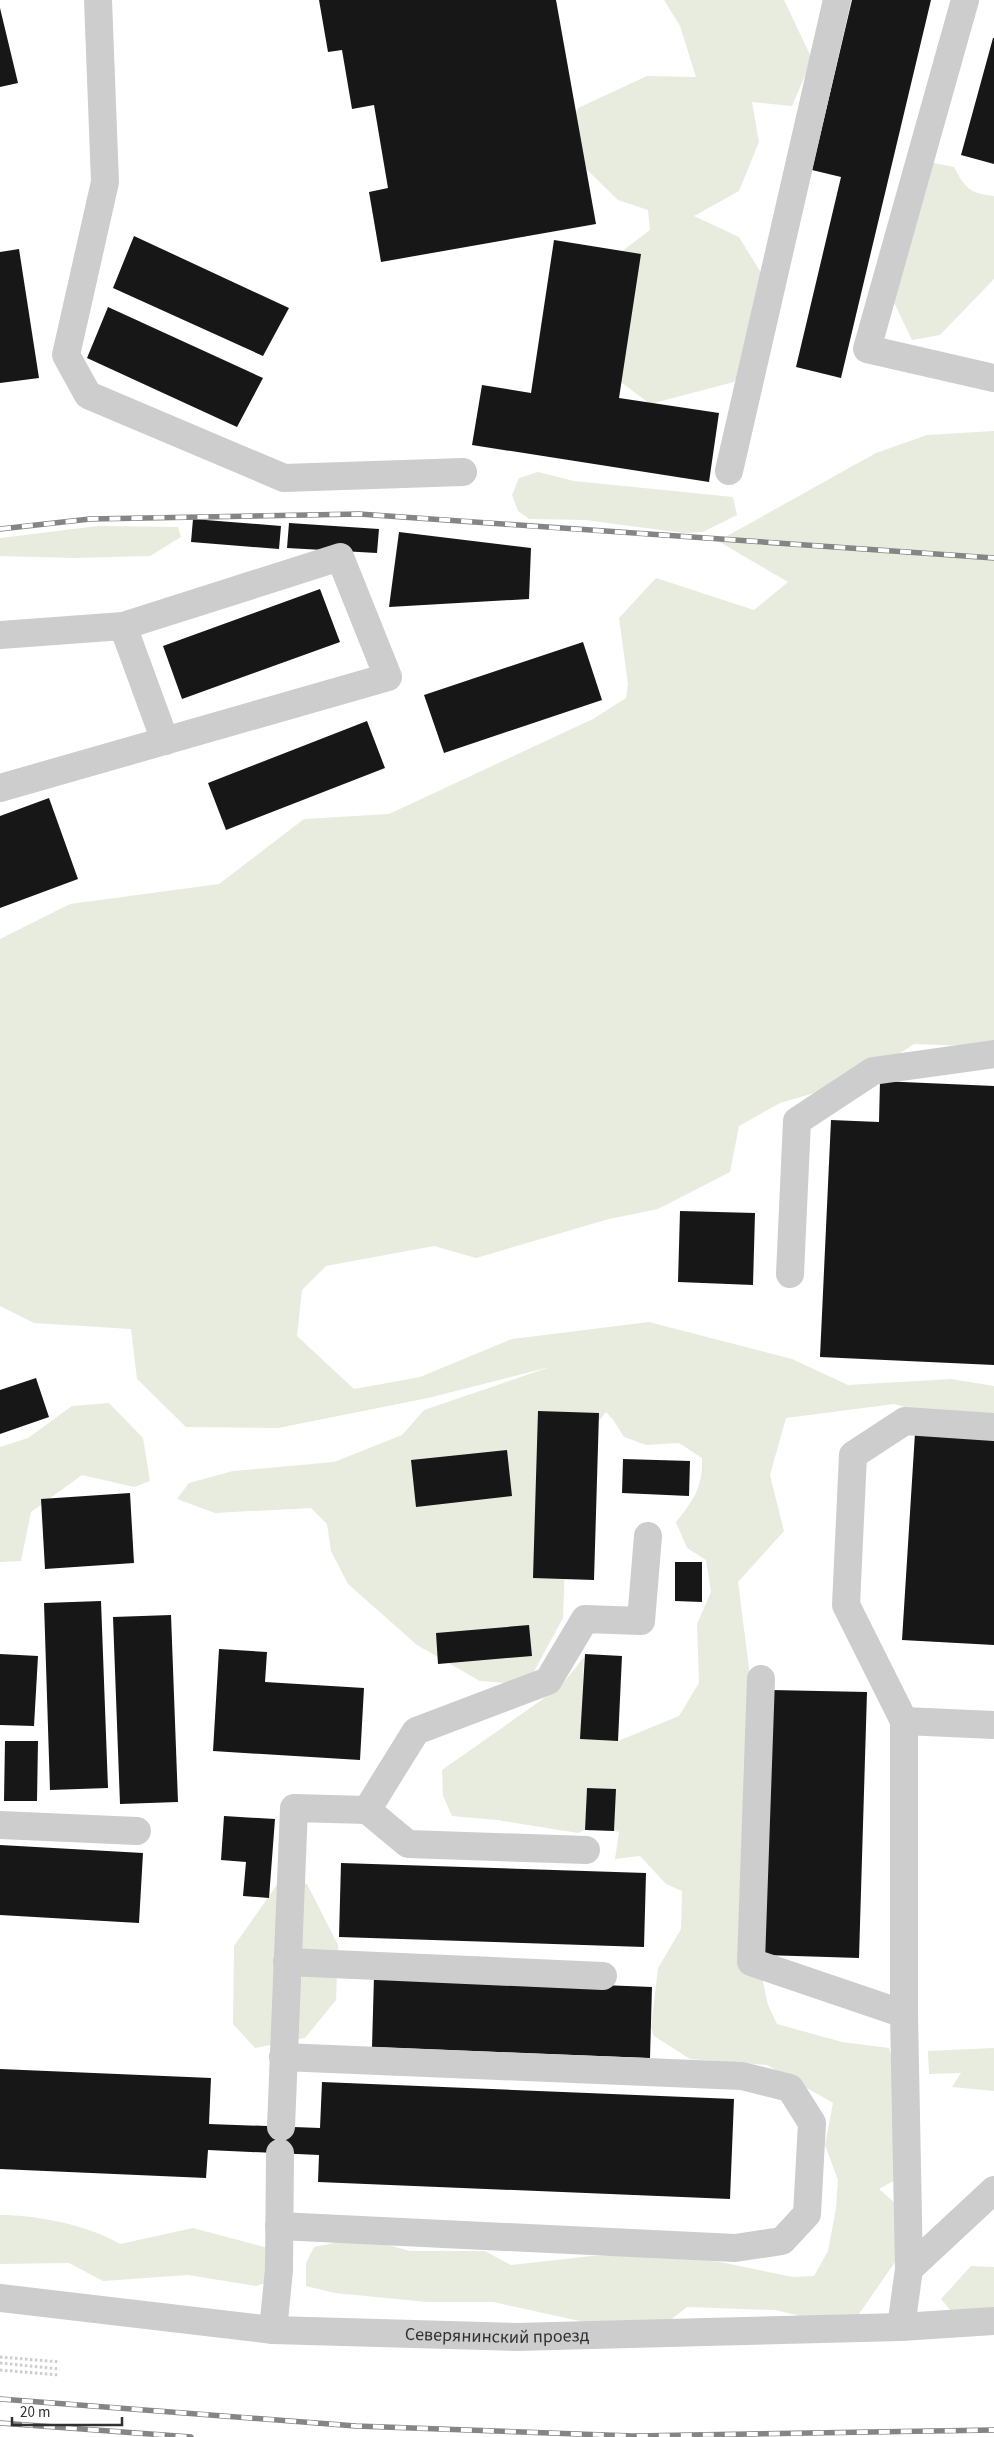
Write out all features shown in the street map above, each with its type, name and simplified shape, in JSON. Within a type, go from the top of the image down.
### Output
[{"type":"street","points":[[98,0],[105,182],[66,355],[88,395],[284,478],[464,472]]},
{"type":"street","points":[[729,471],[837,0]]},
{"type":"street","points":[[965,0],[867,349],[994,378]]},
{"type":"street","points":[[0,635],[123,626],[340,556],[388,677],[0,788]]},
{"type":"street","points":[[123,626],[165,741]]},
{"type":"street","points":[[790,1274],[797,1120],[873,1071],[994,1054]]},
{"type":"street","points":[[901,2327],[909,2269],[904,2014],[904,1721],[846,1604],[853,1455],[905,1421],[994,1427]]},
{"type":"street","points":[[367,1810],[416,1731],[548,1680],[585,1619],[641,1621],[648,1536]]},
{"type":"street","points":[[761,1679],[751,1962],[904,2014]]},
{"type":"street","points":[[904,1721],[994,1725]]},
{"type":"street","points":[[281,2127],[294,1808],[367,1810],[408,1844],[586,1850]]},
{"type":"street","points":[[0,1825],[137,1831]]},
{"type":"street","points":[[287,1962],[603,1976]]},
{"type":"street","points":[[279,2226],[735,2248],[782,2241],[807,2214],[812,2123],[790,2088],[742,2076],[283,2057]]},
{"type":"street","points":[[273,2330],[278,2270],[280,2153]]},
{"type":"street","points":[[909,2269],[994,2190]]},
{"type":"street","name":"Северянинский проезд","points":[[0,2298],[273,2330],[516,2337],[901,2327],[994,2321]]},
{"type":"path","points":[[0,2357],[60,2362]]},
{"type":"path","points":[[0,2363],[60,2369]]},
{"type":"path","points":[[0,2370],[59,2375]]},
{"type":"shaded area","points":[[664,0],[784,0],[812,59],[792,106],[752,102],[759,142],[739,191],[694,216],[739,237],[780,304],[734,382],[650,404],[601,367],[605,264],[650,230],[648,210],[618,200],[579,162],[569,126],[578,108],[647,76],[696,77],[680,26]]},
{"type":"shaded area","points":[[934,163],[954,167],[961,180],[973,191],[994,196],[994,279],[940,335],[912,340],[888,290],[913,194]]},
{"type":"shaded area","points":[[994,431],[994,1047],[914,1044],[859,1080],[780,1103],[739,1126],[730,1172],[658,1209],[609,1219],[476,1258],[434,1246],[326,1266],[302,1290],[297,1336],[354,1389],[420,1377],[512,1339],[649,1322],[792,1359],[848,1385],[951,1379],[994,1386],[994,1424],[972,1426],[894,1404],[786,1418],[770,1475],[784,1531],[738,1582],[756,1723],[748,1913],[768,2005],[777,2024],[842,2042],[889,2048],[907,2115],[901,2177],[879,2189],[903,2210],[895,2262],[859,2314],[839,2325],[775,2310],[687,2307],[668,2322],[625,2331],[493,2302],[427,2302],[335,2293],[306,2286],[306,2263],[314,2247],[339,2242],[374,2241],[410,2251],[485,2251],[511,2265],[592,2256],[653,2254],[720,2262],[793,2277],[814,2276],[828,2251],[836,2208],[838,2180],[825,2145],[833,2103],[767,2065],[690,2059],[654,2036],[651,2028],[658,1968],[681,1929],[682,1891],[666,1884],[640,1856],[615,1859],[619,1832],[614,1831],[615,1789],[587,1788],[585,1830],[578,1833],[497,1820],[452,1816],[443,1796],[442,1770],[560,1687],[584,1657],[581,1739],[618,1741],[679,1716],[699,1683],[697,1624],[711,1592],[706,1560],[687,1548],[676,1522],[696,1493],[701,1477],[702,1458],[679,1443],[646,1445],[624,1437],[606,1412],[556,1475],[566,1538],[563,1618],[532,1675],[505,1683],[480,1681],[417,1645],[348,1584],[331,1551],[327,1524],[311,1508],[215,1513],[177,1499],[189,1483],[233,1471],[334,1462],[402,1435],[424,1410],[550,1367],[428,1398],[278,1428],[186,1427],[137,1379],[131,1329],[34,1323],[0,1306],[0,939],[70,904],[219,884],[304,819],[389,814],[593,719],[626,698],[628,684],[619,618],[656,578],[754,610],[788,582],[718,541],[876,453],[927,435]]},
{"type":"shaded area","points":[[538,472],[574,481],[733,497],[737,515],[703,532],[684,533],[585,520],[529,519],[518,511],[512,495],[519,478]]},
{"type":"shaded area","points":[[98,526],[178,527],[181,537],[150,556],[75,558],[0,556],[0,538]]},
{"type":"shaded area","points":[[109,1403],[143,1438],[150,1481],[134,1487],[82,1475],[31,1512],[21,1561],[0,1562],[0,1447],[28,1438],[72,1406]]},
{"type":"shaded area","points":[[283,1876],[307,1884],[338,1945],[336,2000],[305,2038],[255,2048],[233,2024],[234,1946]]},
{"type":"shaded area","points":[[994,2048],[994,2091],[952,2087],[961,2073],[929,2074],[928,2051]]},
{"type":"shaded area","points":[[0,2215],[14,2215],[62,2222],[93,2231],[120,2244],[193,2228],[268,2248],[271,2281],[256,2286],[188,2275],[103,2281],[69,2263],[0,2264]]},
{"type":"shaded area","points":[[971,2266],[994,2267],[994,2328],[957,2318],[941,2299]]},
{"type":"building","points":[[319,0],[556,0],[596,224],[381,262],[369,192],[388,188],[374,105],[352,109],[342,50],[328,52]]},
{"type":"building","points":[[852,0],[931,0],[841,378],[796,367],[841,177],[812,170]]},
{"type":"building","points":[[0,8],[18,83],[0,87]]},
{"type":"building","points":[[994,38],[994,164],[961,155]]},
{"type":"building","points":[[134,236],[289,308],[263,356],[113,288]]},
{"type":"building","points":[[554,240],[641,254],[619,398],[719,413],[709,482],[472,445],[482,385],[531,393]]},
{"type":"building","points":[[19,249],[39,378],[0,383],[0,252]]},
{"type":"building","points":[[108,307],[263,378],[237,427],[87,358]]},
{"type":"building","points":[[193,519],[281,526],[279,549],[191,542]]},
{"type":"building","points":[[289,523],[379,529],[377,553],[287,548]]},
{"type":"building","points":[[399,532],[531,548],[529,599],[389,607]]},
{"type":"building","points":[[320,589],[340,642],[182,699],[163,646]]},
{"type":"building","points":[[583,642],[602,700],[444,753],[424,695]]},
{"type":"building","points":[[367,721],[385,768],[226,830],[208,783]]},
{"type":"building","points":[[49,798],[78,879],[0,908],[0,816]]},
{"type":"building","points":[[880,1081],[994,1086],[994,1365],[820,1357],[831,1120],[879,1122]]},
{"type":"building","points":[[680,1211],[755,1213],[753,1285],[678,1282]]},
{"type":"building","points":[[36,1378],[49,1417],[0,1434],[0,1390]]},
{"type":"building","points":[[538,1411],[599,1413],[594,1580],[533,1578]]},
{"type":"building","points":[[915,1433],[994,1438],[994,1645],[902,1640]]},
{"type":"building","points":[[507,1450],[512,1496],[416,1507],[411,1460]]},
{"type":"building","points":[[623,1459],[690,1461],[689,1496],[622,1493]]},
{"type":"building","points":[[130,1493],[134,1563],[45,1569],[41,1499]]},
{"type":"building","points":[[675,1562],[702,1562],[702,1602],[675,1601]]},
{"type":"building","points":[[101,1601],[108,1788],[50,1790],[44,1603]]},
{"type":"building","points":[[171,1615],[178,1802],[120,1804],[113,1617]]},
{"type":"building","points":[[529,1625],[532,1656],[438,1664],[436,1633]]},
{"type":"building","points":[[219,1649],[267,1652],[265,1682],[364,1688],[360,1760],[213,1751]]},
{"type":"building","points":[[0,1654],[38,1656],[34,1726],[0,1725]]},
{"type":"building","points":[[585,1654],[622,1656],[618,1741],[580,1739]]},
{"type":"building","points":[[771,1690],[867,1692],[859,1958],[764,1955]]},
{"type":"building","points":[[5,1741],[38,1741],[37,1801],[4,1801]]},
{"type":"building","points":[[587,1788],[616,1789],[614,1831],[585,1830]]},
{"type":"building","points":[[224,1816],[275,1819],[269,1898],[243,1896],[246,1862],[221,1860]]},
{"type":"building","points":[[0,1845],[143,1853],[139,1923],[0,1915]]},
{"type":"building","points":[[341,1863],[646,1873],[644,1947],[339,1937]]},
{"type":"building","points":[[374,1976],[652,1987],[650,2058],[372,2047]]},
{"type":"building","points":[[0,2069],[211,2078],[209,2124],[320,2128],[322,2082],[734,2099],[730,2199],[318,2182],[319,2155],[208,2150],[206,2178],[0,2169]]},
{"type":"railway","points":[[0,529],[90,519],[359,514],[994,558]]},
{"type":"railway","points":[[0,2399],[356,2426],[633,2436],[994,2430]]},
{"type":"railway","points":[[0,2423],[191,2437]]}]
